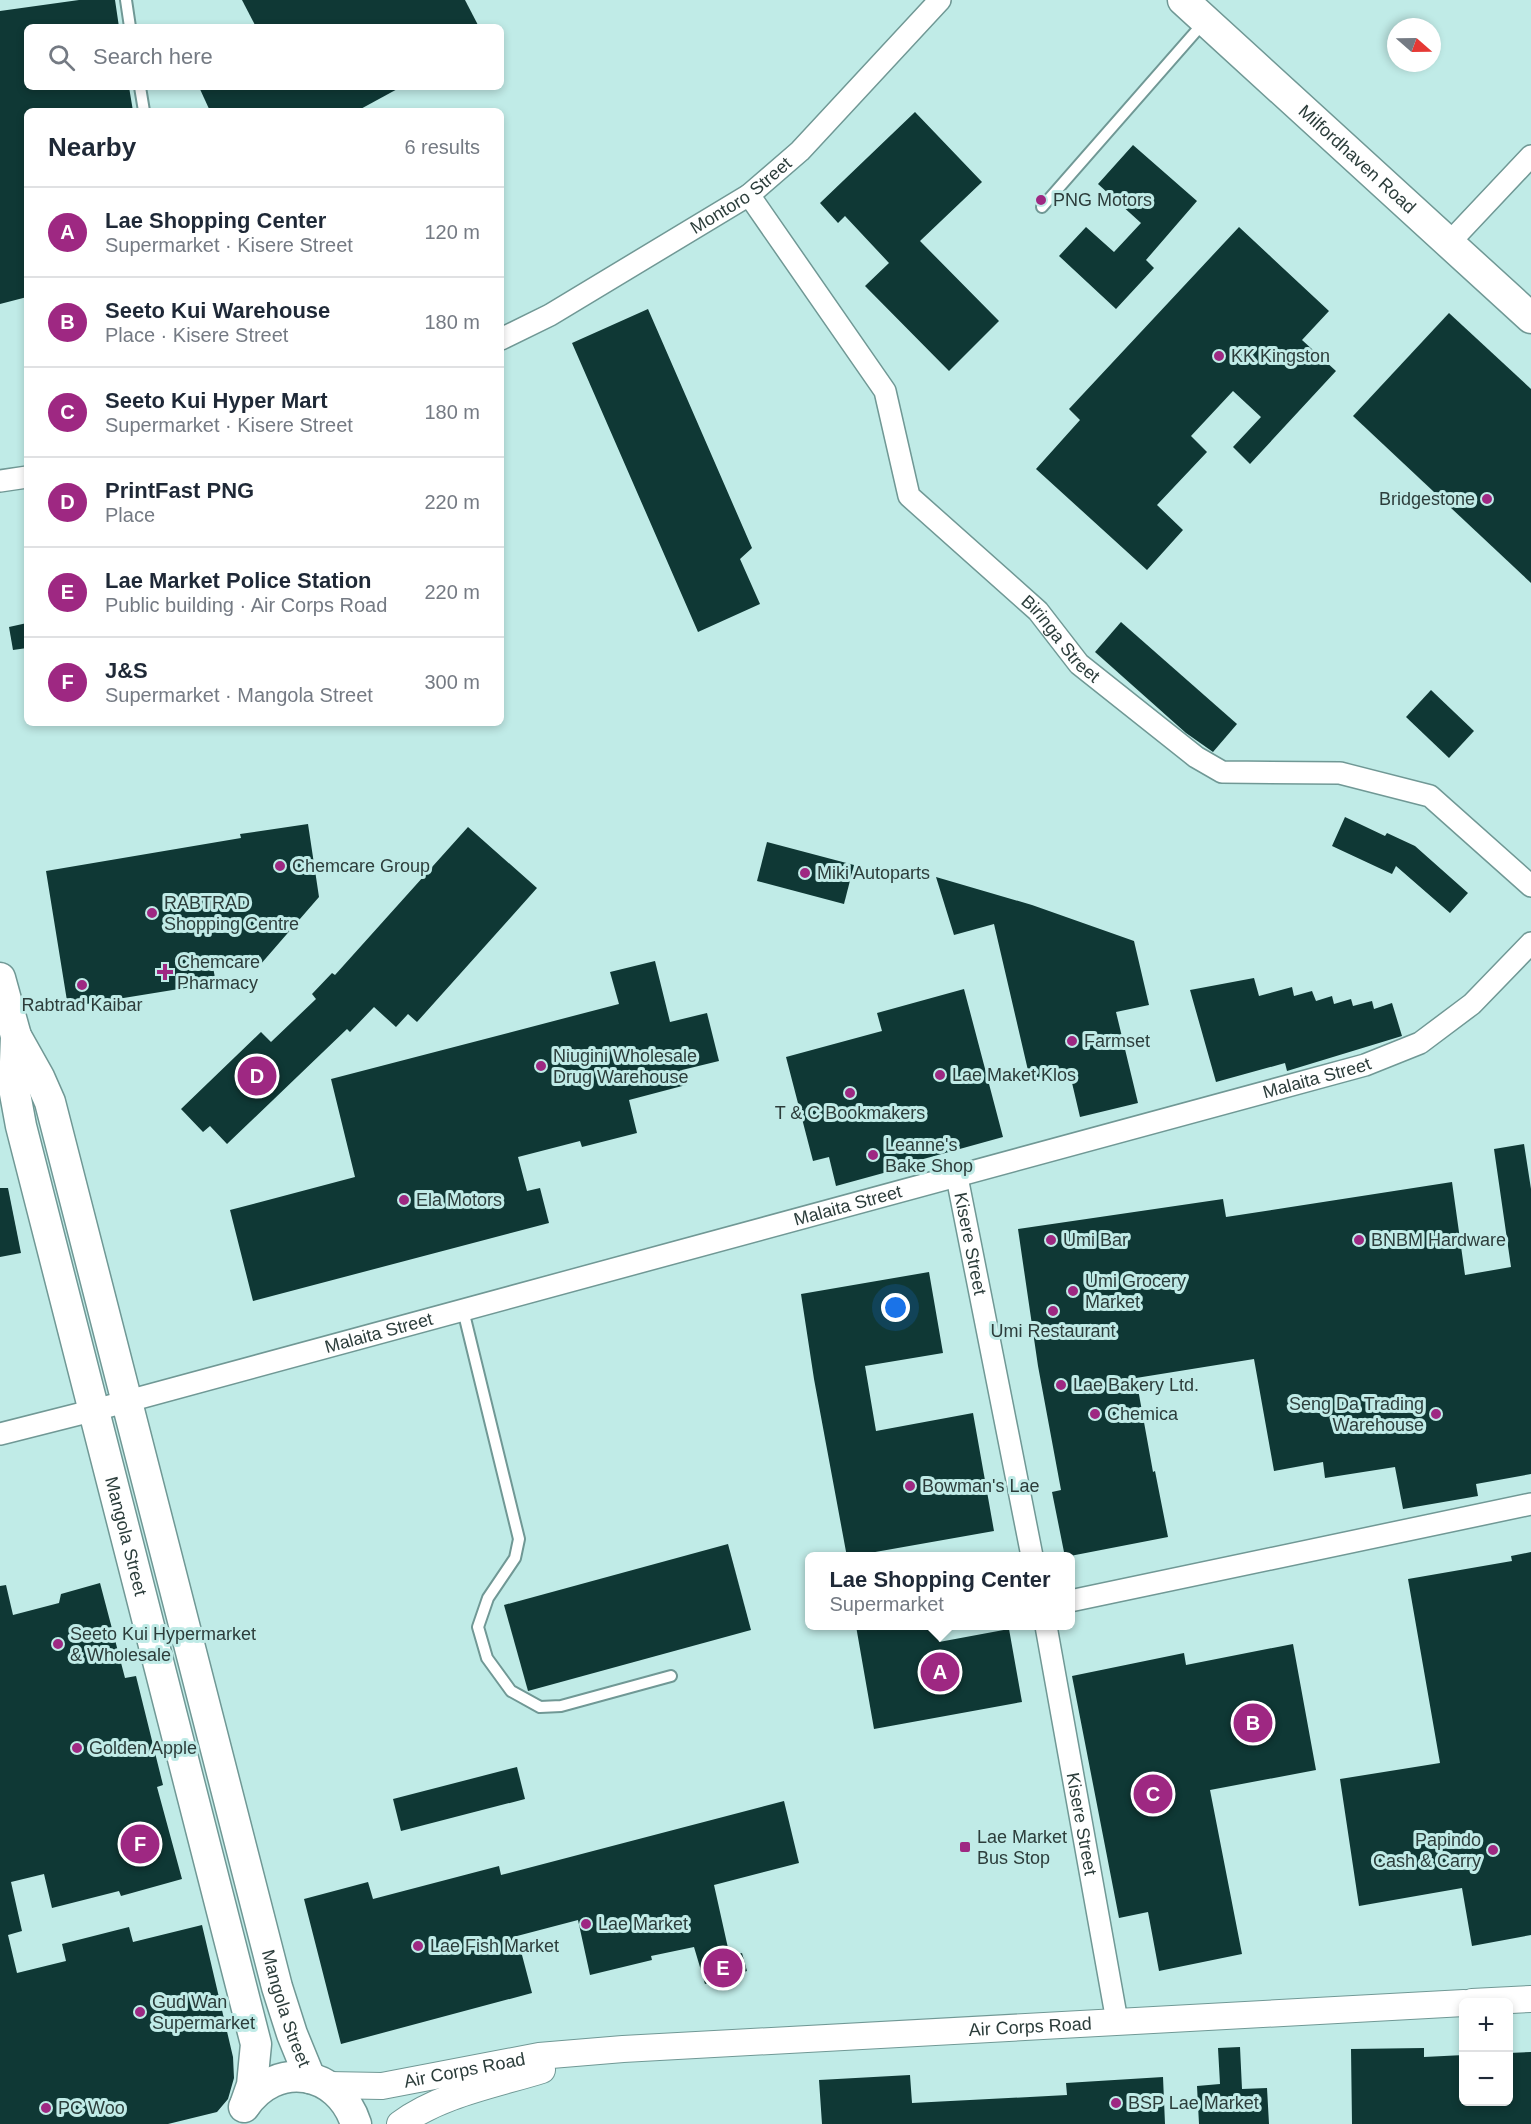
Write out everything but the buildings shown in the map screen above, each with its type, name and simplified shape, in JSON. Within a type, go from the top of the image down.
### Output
[{"type":"main road","name":"Milfordhaven Road","points":[[1183,0],[1531,318]]},
{"type":"main road","name":"Mangola Street","points":[[0,978],[16,1036],[50,1102],[277,1987],[292,2034],[319,2081]]},
{"type":"main road","name":"Mangola Street","points":[[16,1036],[14,1088],[21,1126],[256,2044],[252,2085],[242,2114]]},
{"type":"main road","points":[[242,2114],[258,2091],[274,2081],[292,2077],[319,2081],[342,2096],[356,2124]]},
{"type":"street","name":"Montoro Street","points":[[504,338],[550,315],[749,195],[800,151],[940,0]]},
{"type":"street","points":[[1449,243],[1531,156]]},
{"type":"street","name":"Biringa Street","points":[[749,195],[885,391],[909,496],[1038,611],[1079,664],[1196,757],[1222,772],[1340,773],[1430,796],[1531,886]]},
{"type":"street","points":[[0,481],[24,477]]},
{"type":"street","name":"Malaita Street","points":[[95,1410],[1365,1065],[1420,1043],[1472,1004],[1531,943]]},
{"type":"street","name":"Kisere Street","points":[[957,1177],[1031,1552]]},
{"type":"street","points":[[0,1434],[95,1410]]},
{"type":"street","points":[[1075,1600],[1531,1504]]},
{"type":"street","name":"Kisere Street","points":[[1047,1630],[1116,2021]]},
{"type":"street","points":[[1513,2000],[1531,1999]]},
{"type":"street","name":"Air Corps Road","points":[[319,2081],[382,2086],[539,2056],[599,2051],[1459,2003]]},
{"type":"street","name":"Air Corps Road","points":[[400,2124],[442,2101],[599,2051]]},
{"type":"lane","points":[[126,0],[130,24]]},
{"type":"lane","points":[[1042,207],[1205,21]]},
{"type":"lane","points":[[140,90],[144,108]]},
{"type":"lane","points":[[463,1310],[519,1539],[515,1558],[488,1598],[478,1627],[487,1658],[511,1691],[540,1707],[561,1706],[671,1676]]},
{"type":"place","name":"PNG Motors","points":[[1041,200]]},
{"type":"place","name":"KK Kingston","points":[[1219,356]]},
{"type":"place","name":"Bridgestone","points":[[1487,499]]},
{"type":"place","name":"Chemcare Group","points":[[280,866]]},
{"type":"place","name":"Miki Autoparts","points":[[805,873]]},
{"type":"place","name":"RABTRAD Shopping Centre","points":[[152,913]]},
{"type":"place","name":"Chemcare Pharmacy","points":[[165,972]]},
{"type":"place","name":"Rabtrad Kaibar","points":[[82,985]]},
{"type":"place","name":"Farmset","points":[[1072,1041]]},
{"type":"place","name":"Niugini Wholesale Drug Warehouse","points":[[541,1066]]},
{"type":"place","name":"Lae Maket Klos","points":[[940,1075]]},
{"type":"place","name":"PrintFast PNG","points":[[257,1076]]},
{"type":"place","name":"T & C Bookmakers","points":[[850,1093]]},
{"type":"place","name":"Leanne's Bake Shop","points":[[873,1155]]},
{"type":"place","name":"Ela Motors","points":[[404,1200]]},
{"type":"place","name":"Umi Bar","points":[[1051,1240]]},
{"type":"place","name":"BNBM Hardware","points":[[1359,1240]]},
{"type":"place","name":"Umi Grocery Market","points":[[1073,1291]]},
{"type":"place","name":"Umi Restaurant","points":[[1053,1311]]},
{"type":"place","name":"Lae Bakery Ltd.","points":[[1061,1385]]},
{"type":"place","name":"Chemica","points":[[1095,1414]]},
{"type":"place","name":"Seng Da Trading Warehouse","points":[[1436,1414]]},
{"type":"place","name":"Bowman's Lae","points":[[910,1486]]},
{"type":"place","name":"Seeto Kui Hypermarket & Wholesale","points":[[58,1644]]},
{"type":"place","name":"Lae Shopping Center","points":[[940,1672]]},
{"type":"place","name":"Seeto Kui Warehouse","points":[[1253,1723]]},
{"type":"place","name":"Golden Apple","points":[[77,1748]]},
{"type":"place","name":"Seeto Kui Hyper Mart","points":[[1153,1794]]},
{"type":"place","name":"J&S","points":[[140,1844]]},
{"type":"place","name":"Lae Market Bus Stop","points":[[965,1847]]},
{"type":"place","name":"Papindo Cash & Carry","points":[[1493,1850]]},
{"type":"place","name":"Lae Market","points":[[586,1924]]},
{"type":"place","name":"Lae Fish Market","points":[[418,1946]]},
{"type":"place","name":"Lae Market Police Station","points":[[723,1968]]},
{"type":"place","name":"Gud Wan Supermarket","points":[[140,2012]]},
{"type":"place","name":"BSP Lae Market","points":[[1116,2103]]},
{"type":"place","name":"PC Woo","points":[[46,2108]]}]
